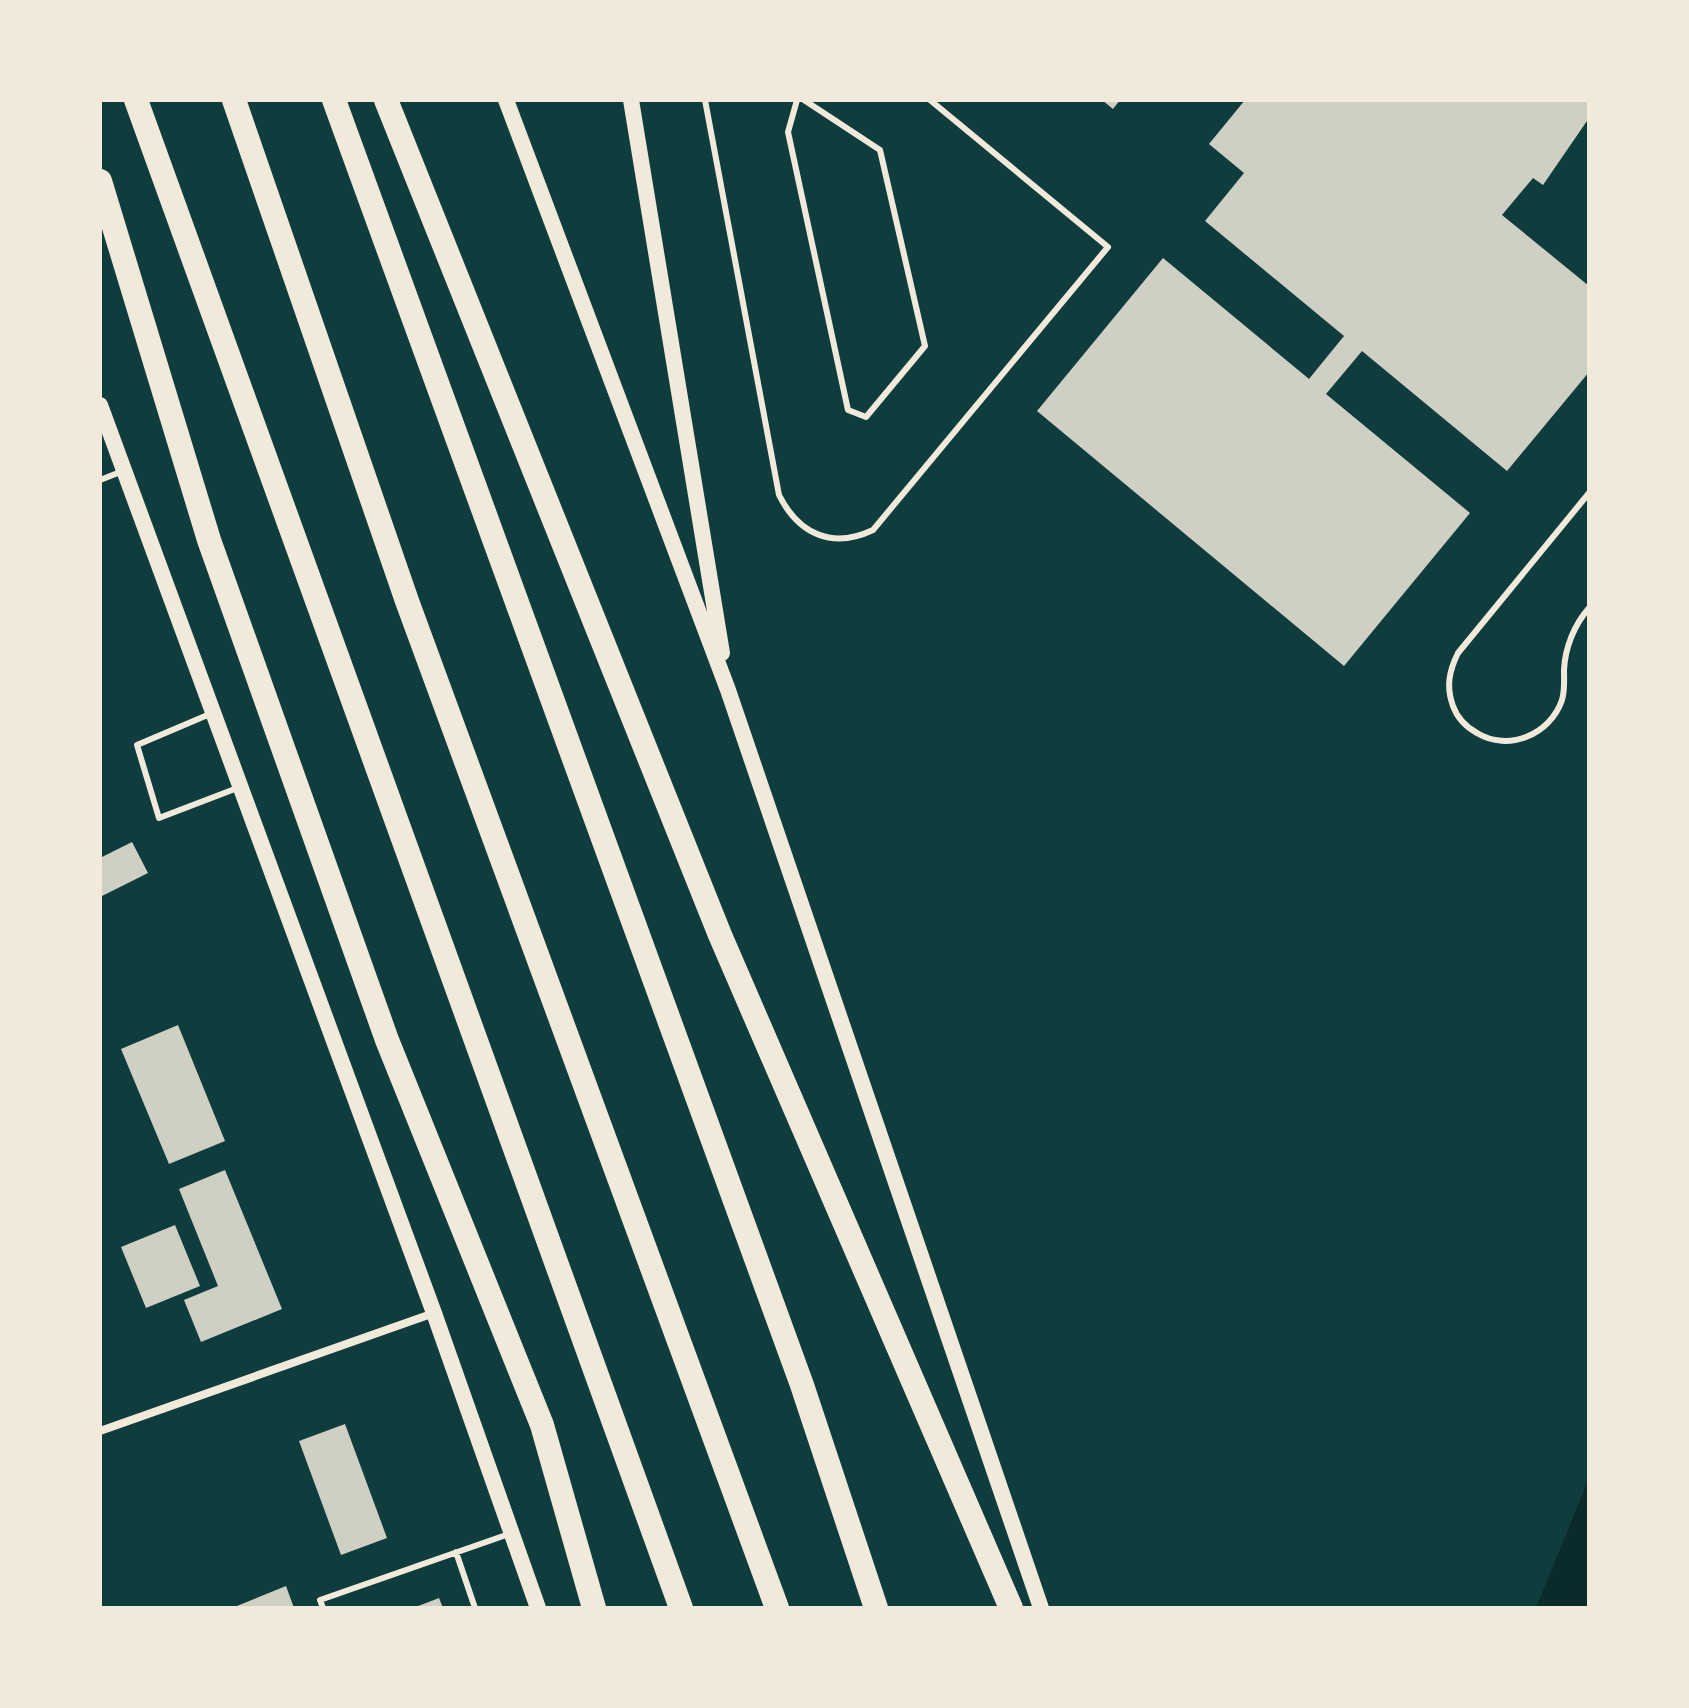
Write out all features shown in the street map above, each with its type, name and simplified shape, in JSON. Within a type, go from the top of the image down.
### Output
[{"type":"highway","points":[[136,100],[681,1608]]},
{"type":"highway","points":[[234,100],[407,601],[777,1608]]},
{"type":"highway","points":[[334,100],[802,1385],[876,1608]]},
{"type":"highway","points":[[386,100],[720,935],[1011,1608]]},
{"type":"highway","points":[[100,181],[209,540],[387,1040],[542,1425],[594,1608]]},
{"type":"main road","points":[[506,100],[728,690],[1041,1608]]},
{"type":"main road","points":[[631,100],[728,690]]},
{"type":"main road","points":[[100,405],[434,1313],[538,1608]]},
{"type":"street","points":[[100,1431],[434,1313]]},
{"type":"lane","points":[[705,100],[779,495],[789,514],[801,525],[819,535],[839,540],[853,539],[873,530],[1108,247],[930,100]]},
{"type":"lane","points":[[797,100],[788,132],[844,394],[848,410],[866,417],[925,346],[880,150],[804,100]]},
{"type":"lane","points":[[100,480],[124,471]]},
{"type":"lane","points":[[1589,493],[1458,653],[1448,681],[1454,709],[1462,722],[1487,739],[1502,741],[1532,736],[1544,727],[1562,701],[1567,650],[1573,631],[1589,608]]},
{"type":"lane","points":[[213,713],[137,745],[159,818],[241,787]]},
{"type":"lane","points":[[323,1608],[320,1600],[511,1533]]},
{"type":"lane","points":[[456,1552],[475,1608]]},
{"type":"water","points":[[1589,1478],[1589,1608],[1536,1608]]},
{"type":"building","points":[[1102,100],[1120,100],[1113,109]]},
{"type":"building","points":[[1245,100],[1589,100],[1589,118],[1543,185],[1533,178],[1502,215],[1589,286],[1589,372],[1507,471],[1362,351],[1326,394],[1470,513],[1344,666],[1037,411],[1163,258],[1309,379],[1344,336],[1205,221],[1244,173],[1209,144]]},
{"type":"building","points":[[132,842],[148,873],[100,897],[100,858]]},
{"type":"building","points":[[178,1025],[225,1141],[169,1164],[121,1049]]},
{"type":"building","points":[[225,1170],[282,1309],[201,1342],[184,1300],[218,1286],[179,1189]]},
{"type":"building","points":[[175,1225],[200,1286],[146,1308],[121,1247]]},
{"type":"building","points":[[345,1424],[387,1538],[341,1555],[299,1441]]},
{"type":"building","points":[[286,1586],[294,1608],[232,1608]]},
{"type":"building","points":[[439,1598],[443,1608],[413,1608]]}]
